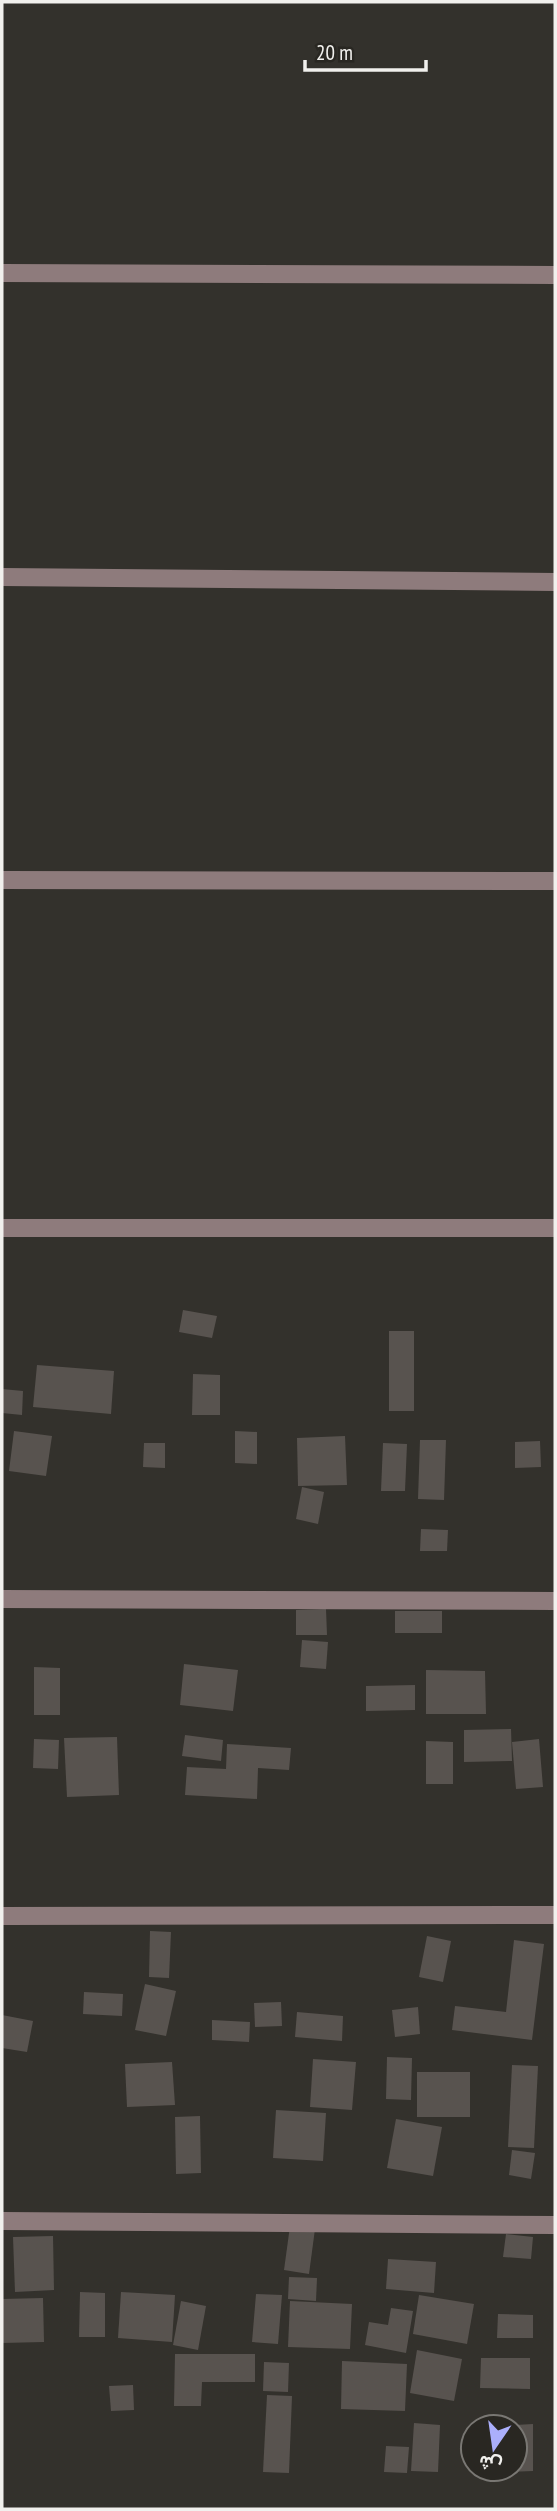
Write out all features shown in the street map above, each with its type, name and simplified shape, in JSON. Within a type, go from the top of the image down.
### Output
[{"type":"street","points":[[2,272],[555,275]]},
{"type":"street","points":[[2,577],[555,582]]},
{"type":"street","points":[[2,880],[555,881]]},
{"type":"street","points":[[2,1227],[555,1228]]},
{"type":"street","points":[[2,1599],[555,1601]]},
{"type":"street","points":[[2,1916],[555,1915]]},
{"type":"street","points":[[2,2221],[555,2225]]},
{"type":"building","points":[[183,1310],[217,1316],[212,1338],[179,1332]]},
{"type":"building","points":[[389,1331],[414,1331],[414,1411],[389,1411]]},
{"type":"building","points":[[37,1365],[114,1371],[111,1414],[33,1407]]},
{"type":"building","points":[[193,1374],[220,1375],[220,1415],[192,1415]]},
{"type":"building","points":[[2,1389],[23,1391],[22,1415],[2,1413]]},
{"type":"building","points":[[14,1431],[52,1436],[46,1476],[9,1471]]},
{"type":"building","points":[[235,1431],[257,1432],[257,1464],[235,1463]]},
{"type":"building","points":[[345,1436],[347,1485],[298,1486],[297,1438]]},
{"type":"building","points":[[420,1440],[446,1440],[444,1500],[418,1499]]},
{"type":"building","points":[[540,1441],[541,1467],[515,1468],[515,1442]]},
{"type":"building","points":[[144,1443],[165,1443],[165,1468],[143,1467]]},
{"type":"building","points":[[383,1443],[407,1444],[405,1491],[381,1491]]},
{"type":"building","points":[[302,1487],[324,1492],[318,1524],[296,1519]]},
{"type":"building","points":[[421,1529],[448,1530],[447,1551],[420,1551]]},
{"type":"building","points":[[326,1609],[327,1635],[296,1635],[296,1610]]},
{"type":"building","points":[[395,1611],[442,1611],[442,1633],[395,1633]]},
{"type":"building","points":[[302,1640],[328,1642],[326,1669],[300,1667]]},
{"type":"building","points":[[184,1664],[238,1670],[233,1711],[180,1705]]},
{"type":"building","points":[[34,1667],[60,1668],[60,1715],[34,1715]]},
{"type":"building","points":[[426,1670],[485,1671],[486,1714],[426,1714]]},
{"type":"building","points":[[415,1685],[415,1710],[366,1711],[366,1686]]},
{"type":"building","points":[[511,1729],[512,1761],[464,1762],[464,1730]]},
{"type":"building","points":[[185,1735],[223,1740],[221,1761],[182,1756]]},
{"type":"building","points":[[117,1737],[119,1795],[67,1797],[64,1738]]},
{"type":"building","points":[[34,1739],[59,1740],[58,1769],[33,1768]]},
{"type":"building","points":[[539,1739],[543,1787],[516,1789],[512,1742]]},
{"type":"building","points":[[426,1741],[453,1742],[453,1784],[426,1784]]},
{"type":"building","points":[[227,1744],[291,1748],[289,1770],[258,1768],[257,1799],[185,1795],[187,1767],[226,1769]]},
{"type":"building","points":[[150,1931],[171,1932],[169,1978],[149,1977]]},
{"type":"building","points":[[427,1936],[451,1941],[443,1982],[419,1977]]},
{"type":"building","points":[[514,1940],[544,1944],[532,2040],[452,2030],[455,2006],[506,2012]]},
{"type":"building","points":[[145,1984],[176,1991],[166,2036],[135,2030]]},
{"type":"building","points":[[84,1992],[123,1994],[122,2016],[83,2014]]},
{"type":"building","points":[[281,2002],[282,2026],[255,2027],[254,2003]]},
{"type":"building","points":[[418,2007],[420,2034],[395,2037],[392,2010]]},
{"type":"building","points":[[297,2012],[343,2016],[342,2041],[295,2037]]},
{"type":"building","points":[[2,2015],[33,2021],[27,2052],[2,2048]]},
{"type":"building","points":[[212,2020],[250,2022],[249,2042],[212,2040]]},
{"type":"building","points":[[387,2057],[412,2058],[411,2100],[386,2099]]},
{"type":"building","points":[[313,2059],[356,2062],[352,2110],[310,2107]]},
{"type":"building","points":[[172,2062],[175,2105],[127,2107],[125,2064]]},
{"type":"building","points":[[512,2065],[538,2066],[534,2148],[508,2147]]},
{"type":"building","points":[[417,2072],[470,2072],[470,2117],[417,2117]]},
{"type":"building","points":[[276,2110],[326,2113],[323,2161],[273,2158]]},
{"type":"building","points":[[200,2116],[201,2173],[176,2174],[175,2117]]},
{"type":"building","points":[[396,2119],[442,2127],[433,2176],[387,2168]]},
{"type":"building","points":[[512,2150],[535,2153],[531,2179],[509,2175]]},
{"type":"building","points":[[290,2226],[315,2229],[309,2274],[284,2270]]},
{"type":"building","points":[[506,2234],[533,2237],[531,2259],[503,2257]]},
{"type":"building","points":[[53,2236],[54,2290],[15,2292],[13,2237]]},
{"type":"building","points":[[388,2259],[436,2262],[434,2293],[386,2289]]},
{"type":"building","points":[[289,2277],[317,2278],[316,2301],[288,2299]]},
{"type":"building","points":[[80,2292],[105,2293],[105,2337],[79,2337]]},
{"type":"building","points":[[121,2292],[175,2295],[172,2342],[118,2338]]},
{"type":"building","points":[[256,2294],[282,2295],[278,2344],[252,2342]]},
{"type":"building","points":[[419,2295],[474,2304],[467,2344],[413,2334]]},
{"type":"building","points":[[43,2298],[44,2342],[2,2343],[2,2299]]},
{"type":"building","points":[[181,2301],[206,2306],[198,2350],[173,2345]]},
{"type":"building","points":[[290,2301],[352,2304],[350,2349],[288,2347]]},
{"type":"building","points":[[391,2308],[413,2311],[406,2353],[365,2345],[369,2322],[388,2325]]},
{"type":"building","points":[[498,2314],[533,2315],[533,2338],[497,2338]]},
{"type":"building","points":[[417,2350],[462,2359],[454,2401],[410,2393]]},
{"type":"building","points":[[175,2354],[255,2354],[255,2382],[202,2382],[201,2406],[174,2406]]},
{"type":"building","points":[[481,2358],[530,2358],[530,2389],[480,2388]]},
{"type":"building","points":[[342,2361],[407,2364],[405,2411],[341,2409]]},
{"type":"building","points":[[264,2362],[289,2363],[288,2392],[263,2391]]},
{"type":"building","points":[[133,2385],[134,2410],[111,2411],[109,2386]]},
{"type":"building","points":[[267,2395],[292,2396],[289,2473],[263,2472]]},
{"type":"building","points":[[414,2423],[440,2425],[438,2472],[411,2471]]},
{"type":"building","points":[[529,2424],[533,2424],[533,2471],[529,2471]]},
{"type":"building","points":[[386,2446],[409,2447],[407,2473],[384,2472]]}]
